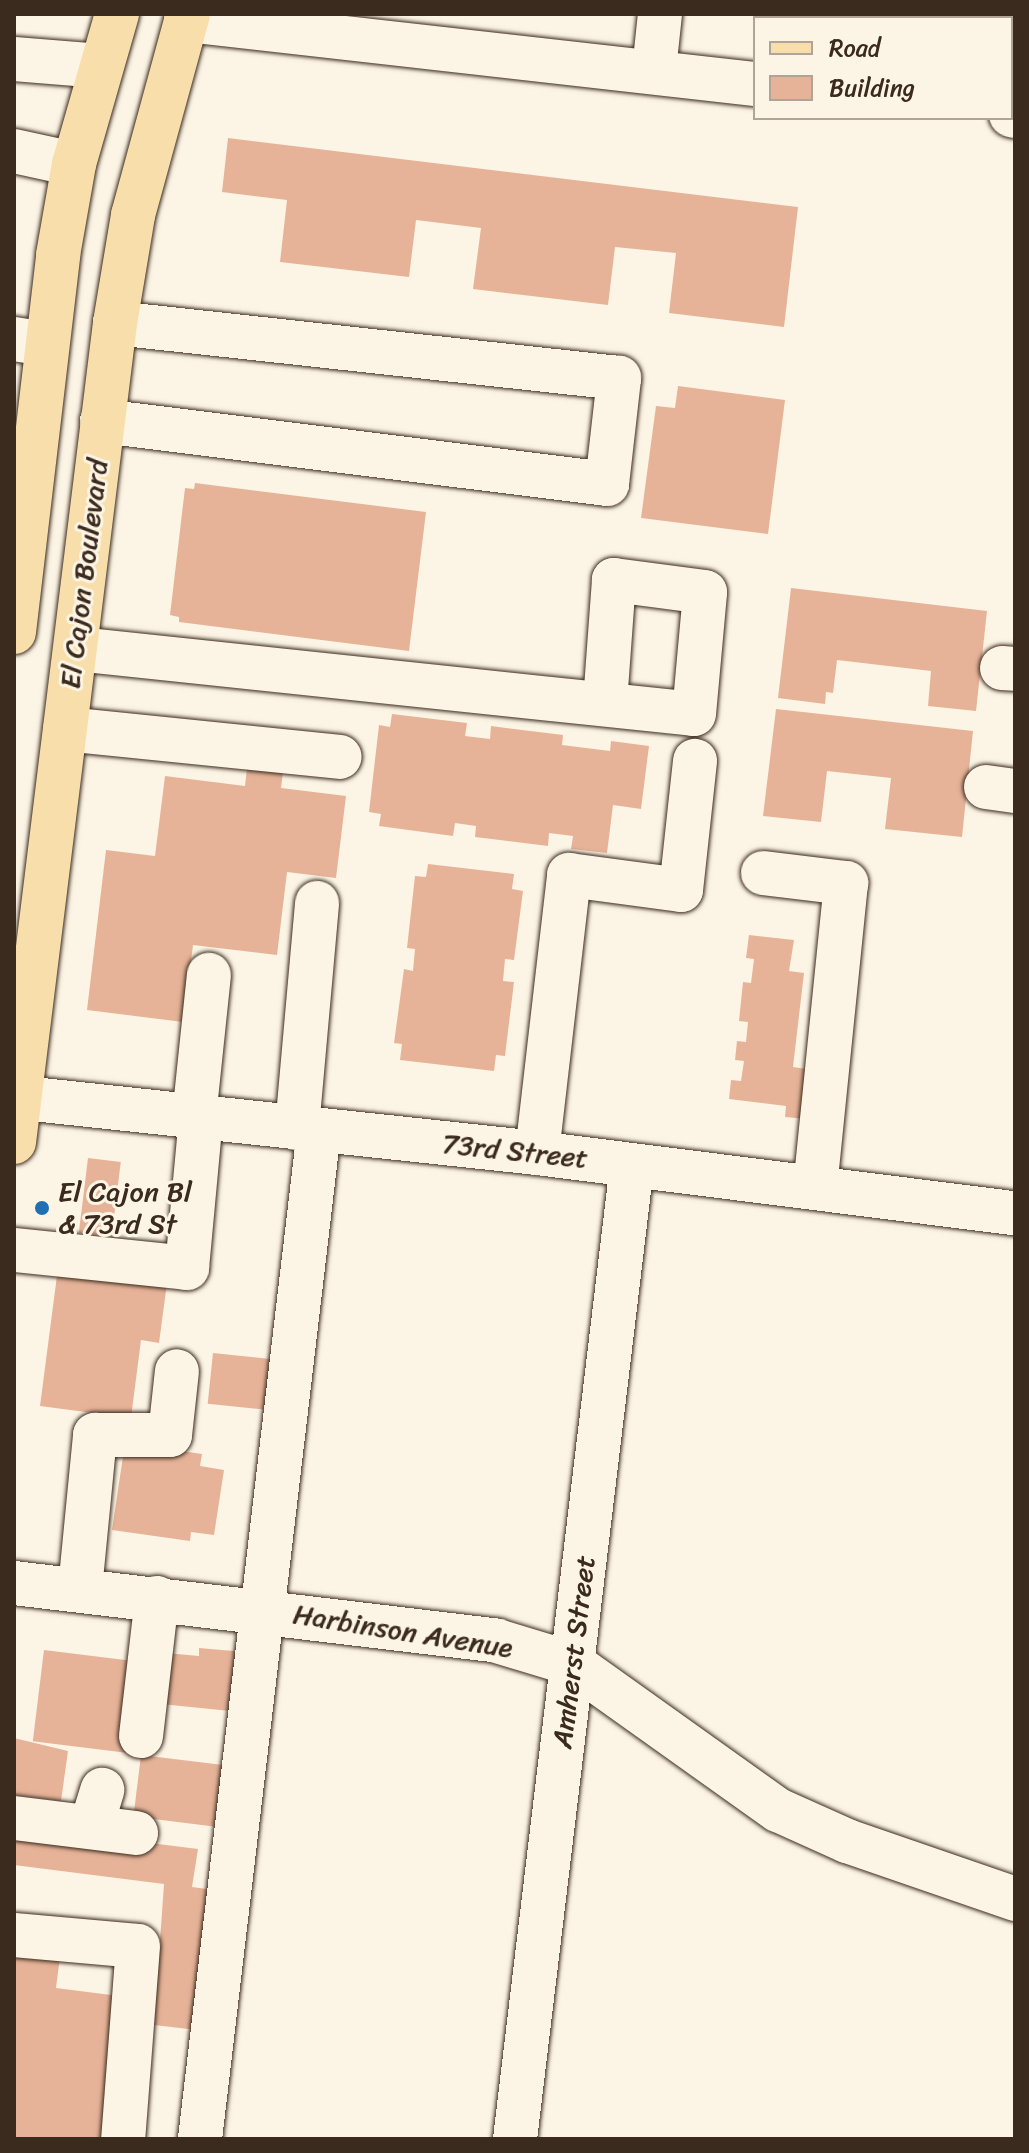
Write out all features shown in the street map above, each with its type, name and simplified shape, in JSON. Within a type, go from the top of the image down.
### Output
[{"type":"main road","points":[[15,620],[30,342],[74,164],[117,14]]},
{"type":"main road","name":"El Cajon Boulevard","points":[[14,1142],[16,1098],[77,649],[115,323],[133,215],[187,17]]},
{"type":"street","points":[[654,70],[660,14]]},
{"type":"street","points":[[187,17],[753,84]]},
{"type":"street","points":[[14,59],[101,66]]},
{"type":"street","points":[[14,151],[74,164]]},
{"type":"street","points":[[102,421],[607,484],[619,378],[115,323]]},
{"type":"street","points":[[77,649],[605,704]]},
{"type":"street","points":[[65,729],[340,757]]},
{"type":"street","points":[[537,1153],[569,875],[681,890],[695,761]]},
{"type":"street","points":[[763,873],[846,883],[815,1187]]},
{"type":"street","points":[[200,2139],[262,1609],[308,1129],[317,903]]},
{"type":"street","points":[[14,1250],[187,1268],[209,975]]},
{"type":"street","name":"73rd Street","points":[[16,1098],[537,1153],[1015,1213]]},
{"type":"street","name":"Amherst Street","points":[[515,2139],[632,1165]]},
{"type":"street","points":[[80,1589],[95,1435],[170,1435],[177,1371]]},
{"type":"street","name":"Harbinson Avenue","points":[[14,1583],[262,1609],[497,1641],[573,1664],[778,1810],[847,1841],[1015,1899]]},
{"type":"street","points":[[141,1736],[157,1598]]},
{"type":"street","points":[[14,1818],[96,1809],[136,1833]]},
{"type":"street","points":[[14,1935],[138,1946],[123,2139]]},
{"type":"building","points":[[228,138],[798,207],[784,327],[669,313],[676,253],[615,247],[608,305],[473,289],[481,228],[416,220],[409,277],[280,262],[287,200],[222,192]]},
{"type":"building","points":[[678,386],[785,400],[768,534],[641,518],[656,406],[675,408]]},
{"type":"building","points":[[195,483],[426,512],[409,651],[179,622],[179,617],[170,615],[185,488],[194,489]]},
{"type":"building","points":[[791,588],[987,611],[976,711],[928,706],[931,671],[837,660],[833,693],[826,692],[825,704],[778,698]]},
{"type":"building","points":[[776,709],[973,731],[962,837],[885,829],[891,778],[827,771],[821,822],[763,816]]},
{"type":"building","points":[[392,714],[467,723],[465,736],[490,739],[491,726],[563,735],[562,745],[610,751],[611,741],[649,746],[641,809],[613,805],[607,853],[571,849],[573,836],[549,833],[548,846],[475,837],[476,826],[455,823],[453,836],[379,826],[381,814],[369,812],[379,725],[390,727]]},
{"type":"building","points":[[247,768],[283,772],[281,788],[346,796],[336,878],[287,872],[277,955],[193,945],[188,985],[191,1023],[87,1010],[106,850],[155,856],[165,776],[245,786]]},
{"type":"building","points":[[428,864],[514,874],[512,889],[523,891],[514,960],[505,959],[503,981],[514,982],[505,1056],[496,1055],[494,1071],[400,1060],[402,1044],[394,1043],[404,969],[413,971],[415,949],[407,948],[415,876],[426,877]]},
{"type":"building","points":[[749,935],[794,940],[789,971],[804,973],[793,1067],[813,1070],[807,1119],[785,1117],[786,1106],[729,1099],[731,1080],[741,1081],[744,1061],[735,1060],[737,1041],[746,1042],[748,1022],[739,1021],[743,982],[751,983],[754,959],[746,958]]},
{"type":"building","points":[[88,1158],[121,1162],[112,1236],[79,1232]]},
{"type":"building","points":[[58,1268],[167,1283],[159,1343],[141,1340],[131,1418],[40,1406]]},
{"type":"building","points":[[213,1353],[276,1360],[270,1410],[208,1404]]},
{"type":"building","points":[[125,1443],[202,1454],[200,1466],[224,1470],[214,1535],[191,1532],[190,1541],[112,1530]]},
{"type":"building","points":[[199,1648],[245,1652],[240,1712],[161,1704],[166,1653],[199,1656]]},
{"type":"building","points":[[44,1650],[137,1661],[126,1753],[33,1741]]},
{"type":"building","points":[[14,1738],[68,1751],[61,1801],[14,1795]]},
{"type":"building","points":[[141,1755],[229,1766],[222,1827],[133,1817]]},
{"type":"building","points":[[14,1826],[198,1849],[192,1887],[214,1890],[197,2030],[154,2025],[164,1884],[14,1865]]},
{"type":"building","points":[[14,1952],[60,1957],[56,1988],[127,1997],[109,2139],[14,2139]]},
{"type":"place","name":"El Cajon Bl & 73rd St","points":[[42,1208]]}]
